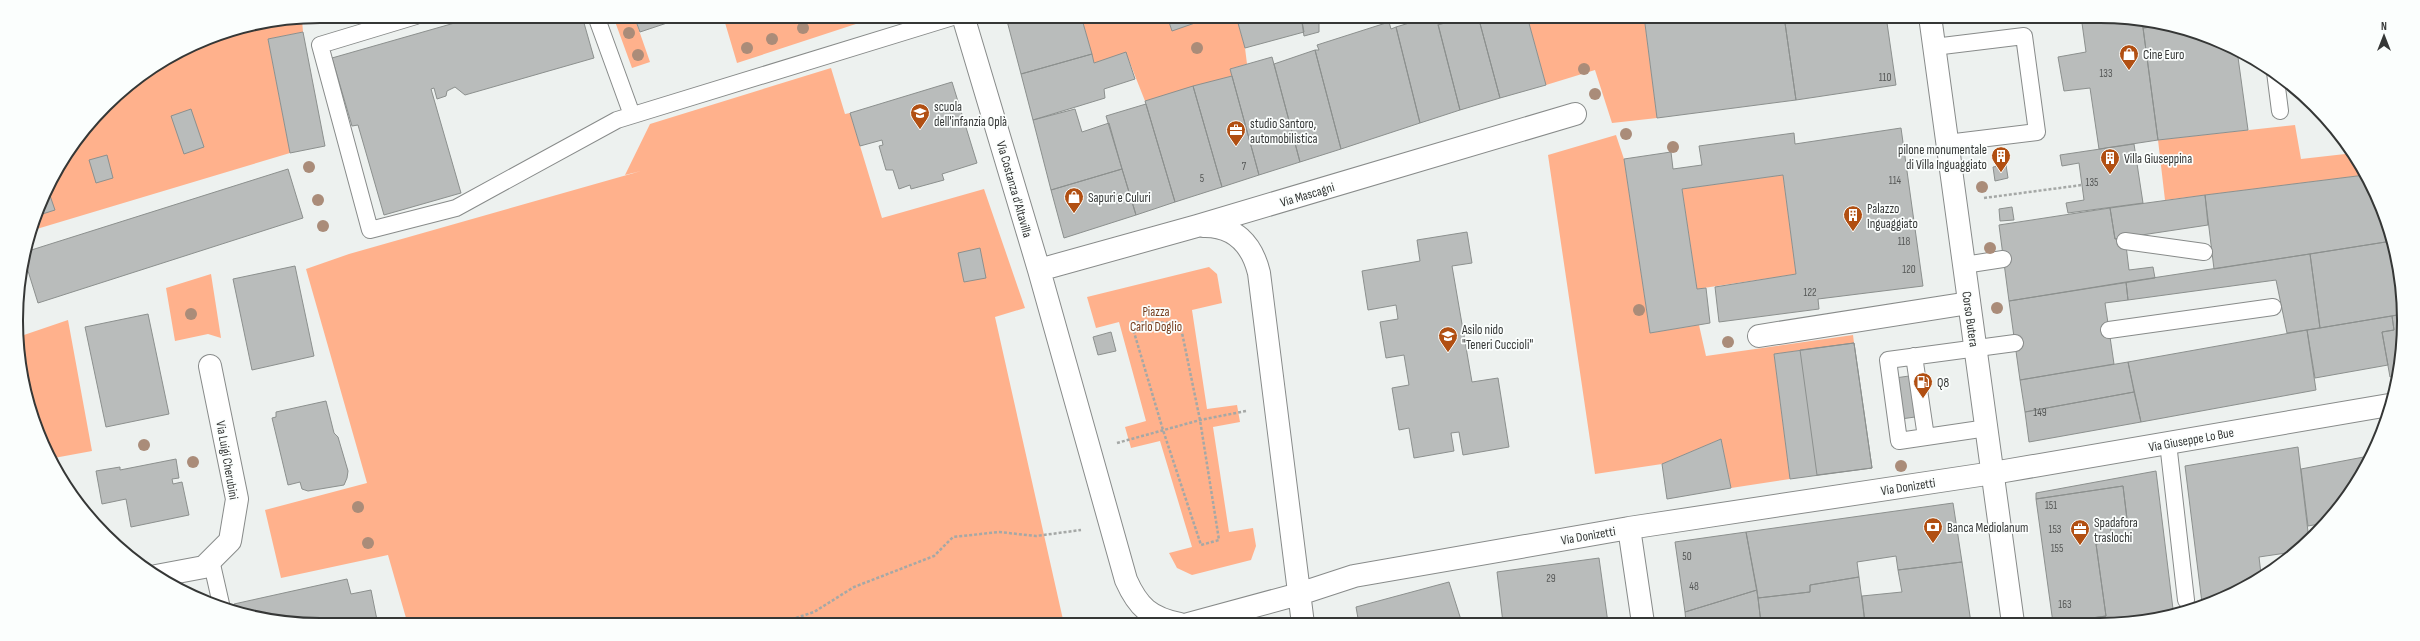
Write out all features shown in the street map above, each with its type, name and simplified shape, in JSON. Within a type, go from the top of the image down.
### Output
[{"type":"street","name":"Via Costanza d'Altavilla","points":[[966,23],[1039,270],[1126,580],[1134,598],[1147,612],[1162,618]]},
{"type":"street","name":"Corso Butera","points":[[1931,23],[2012,618]]},
{"type":"street","name":"Via Mascagni","points":[[1039,270],[1197,226],[1575,114]]},
{"type":"street","points":[[1197,226],[1214,226],[1231,231],[1245,242],[1255,256],[1259,273],[1302,618]]},
{"type":"street","points":[[1759,336],[1969,303]]},
{"type":"street","name":"Via Luigi Cherubini","points":[[166,574],[204,567],[230,541],[237,499],[210,366]]},
{"type":"street","name":"Via Giuseppe Lo Bue","points":[[1993,473],[2384,406]]},
{"type":"street","name":"Via Donizetti","points":[[1210,618],[1299,594],[1354,576],[1629,528],[1993,473]]},
{"type":"street","points":[[1629,528],[1642,618]]},
{"type":"lane","points":[[393,23],[320,45],[370,230],[456,208],[617,120],[933,23]]},
{"type":"lane","points":[[599,23],[632,116]]},
{"type":"lane","points":[[1934,47],[2024,36],[2037,132],[1947,143]]},
{"type":"lane","points":[[2275,80],[2280,111]]},
{"type":"lane","points":[[2125,241],[2204,252]]},
{"type":"lane","points":[[1964,264],[2003,259]]},
{"type":"lane","points":[[2109,330],[2273,307]]},
{"type":"lane","points":[[1987,428],[1900,441],[1888,360],[2015,342]]},
{"type":"lane","points":[[1914,356],[1926,437]]},
{"type":"lane","points":[[2168,443],[2186,600]]},
{"type":"lane","points":[[211,560],[220,600]]},
{"type":"path","points":[[1956,202],[2082,185]]},
{"type":"path","points":[[1131,322],[1180,323],[1200,420],[1220,540],[1201,545],[1163,430],[1131,322]]},
{"type":"path","points":[[1090,451],[1200,420],[1275,406]]},
{"type":"path","points":[[796,618],[814,612],[854,587],[934,556],[953,537],[999,532],[1036,536],[1111,526]]},
{"type":"green space","points":[[616,23],[636,23],[650,62],[632,68]]},
{"type":"green space","points":[[725,23],[859,23],[737,63]]},
{"type":"green space","points":[[1083,23],[1170,23],[1172,30],[1194,23],[1238,23],[1245,48],[1247,64],[1230,69],[1232,76],[1145,101],[1126,53],[1094,63]]},
{"type":"green space","points":[[1529,23],[1645,23],[1657,118],[1612,123],[1595,70],[1546,85]]},
{"type":"green space","points":[[302,24],[303,32],[268,39],[290,153],[38,229],[54,189],[73,155],[84,139],[110,110],[139,84],[155,73],[189,54],[225,39],[262,29]]},
{"type":"green space","points":[[831,68],[845,114],[850,113],[882,218],[984,189],[1025,308],[995,317],[1063,618],[406,618],[388,555],[281,578],[265,510],[367,483],[306,269],[349,254],[641,171],[625,175],[650,124]]},
{"type":"green space","points":[[2295,125],[2301,159],[2346,154],[2359,176],[2165,200],[2158,140]]},
{"type":"green space","points":[[1616,135],[1624,159],[1650,333],[1699,325],[1706,356],[1853,335],[1854,343],[1774,354],[1790,479],[1731,488],[1721,439],[1662,464],[1595,474],[1548,155]]},
{"type":"green space","points":[[1783,175],[1796,274],[1697,289],[1682,189]]},
{"type":"green space","name":"Piazza Carlo Doglio","points":[[1209,267],[1217,274],[1222,303],[1192,310],[1207,409],[1237,405],[1240,422],[1213,427],[1229,532],[1253,528],[1256,546],[1251,560],[1192,575],[1177,568],[1169,553],[1192,547],[1160,441],[1131,448],[1125,427],[1146,421],[1119,322],[1096,328],[1087,297]]},
{"type":"green space","points":[[211,274],[221,338],[208,334],[175,341],[166,288]]},
{"type":"green space","points":[[68,320],[92,451],[57,457],[46,434],[33,397],[26,359],[24,335]]},
{"type":"building","points":[[454,23],[584,23],[594,58],[465,95],[455,87],[447,91],[446,96],[437,99],[434,88],[431,89],[461,193],[384,215],[358,125],[352,126],[332,58]]},
{"type":"building","points":[[637,23],[667,23],[640,32]]},
{"type":"building","points":[[1008,23],[1083,23],[1092,54],[1021,74]]},
{"type":"building","points":[[1169,23],[1195,23],[1172,31]]},
{"type":"building","points":[[1238,23],[1302,23],[1304,32],[1245,48]]},
{"type":"building","points":[[1302,23],[1319,23],[1319,32],[1304,36]]},
{"type":"building","points":[[1386,23],[1389,23],[1391,29],[1396,27],[1420,123],[1341,149],[1315,50],[1319,50],[1317,45]]},
{"type":"building","points":[[1409,23],[1438,23],[1460,110],[1420,123],[1396,27]]},
{"type":"building","points":[[1445,23],[1480,23],[1500,98],[1460,110],[1438,25]]},
{"type":"building","points":[[1480,23],[1529,23],[1546,85],[1500,98]]},
{"type":"building","points":[[1645,23],[1785,23],[1796,100],[1657,118]]},
{"type":"building","points":[[1785,23],[1887,23],[1896,85],[1796,100]]},
{"type":"building","points":[[2082,23],[2119,24],[2143,27],[2158,140],[2099,149],[2090,88],[2064,91],[2058,57],[2086,52]]},
{"type":"building","points":[[2143,28],[2158,29],[2176,33],[2213,46],[2238,58],[2248,130],[2158,140]]},
{"type":"building","points":[[303,32],[325,146],[290,153],[268,39]]},
{"type":"building","points":[[1315,50],[1341,149],[1300,162],[1274,64]]},
{"type":"building","points":[[1126,52],[1135,79],[1104,89],[1105,98],[1033,120],[1021,74],[1092,54],[1094,63]]},
{"type":"building","points":[[1272,57],[1300,162],[1259,175],[1230,69]]},
{"type":"building","points":[[1232,76],[1259,175],[1222,187],[1193,86]]},
{"type":"building","points":[[952,82],[977,163],[942,174],[944,180],[911,189],[910,185],[899,189],[893,170],[886,170],[879,146],[883,145],[882,140],[860,146],[850,113]]},
{"type":"building","points":[[1193,86],[1222,187],[1175,202],[1145,101]]},
{"type":"building","points":[[1146,104],[1175,202],[1136,215],[1106,116]]},
{"type":"building","points":[[191,109],[204,147],[184,154],[171,116]]},
{"type":"building","points":[[1075,109],[1082,132],[1109,123],[1122,169],[1051,190],[1033,120]]},
{"type":"building","name":"Palazzo Inguaggiato","points":[[1901,128],[1923,286],[1818,299],[1819,309],[1719,322],[1715,287],[1796,274],[1783,175],[1682,189],[1697,289],[1706,288],[1710,323],[1650,333],[1624,159],[1671,152],[1673,169],[1702,165],[1699,146],[1794,133],[1795,144]]},
{"type":"building","name":"Villa Giuseppina","points":[[2134,144],[2143,203],[2068,213],[2066,203],[2084,200],[2079,163],[2062,166],[2060,155]]},
{"type":"building","points":[[107,155],[113,178],[96,183],[89,160]]},
{"type":"building","name":"pilone monumentale di Villa Inguaggiato","points":[[2006,165],[2008,178],[1995,181],[1993,167]]},
{"type":"building","points":[[288,169],[303,218],[38,303],[28,270],[32,250]]},
{"type":"building","points":[[1122,169],[1136,215],[1064,238],[1051,190]]},
{"type":"building","points":[[2359,176],[2374,207],[2386,242],[2214,269],[2205,195]]},
{"type":"building","points":[[2205,195],[2208,225],[2115,239],[2110,208]]},
{"type":"building","points":[[50,197],[55,210],[43,214]]},
{"type":"building","points":[[2012,207],[2014,220],[2000,221],[1999,209]]},
{"type":"building","points":[[2110,208],[2115,239],[2125,237],[2129,270],[2153,267],[2155,278],[2009,301],[1999,225]]},
{"type":"building","points":[[1467,232],[1472,263],[1452,266],[1472,382],[1498,378],[1509,447],[1463,455],[1459,432],[1451,433],[1454,451],[1414,458],[1409,428],[1399,430],[1392,388],[1409,385],[1404,355],[1386,358],[1380,322],[1398,319],[1396,305],[1368,310],[1362,271],[1420,261],[1417,240]]},
{"type":"building","points":[[2386,242],[2394,282],[2397,315],[2320,328],[2310,254]]},
{"type":"building","points":[[980,248],[986,278],[964,282],[958,253]]},
{"type":"building","points":[[2310,254],[2320,328],[2287,333],[2276,280],[2128,300],[2126,282]]},
{"type":"building","points":[[295,266],[314,356],[252,370],[233,279]]},
{"type":"building","points":[[2126,282],[2128,300],[2105,303],[2114,364],[2020,380],[2009,301]]},
{"type":"building","points":[[148,314],[169,414],[106,427],[85,327]]},
{"type":"building","points":[[2397,315],[2397,320],[2394,359],[2391,377],[2390,377],[2382,332],[2394,330],[2392,316]]},
{"type":"building","points":[[2392,316],[2394,330],[2382,332],[2388,365],[2315,378],[2307,330]]},
{"type":"building","points":[[2307,330],[2316,390],[2141,422],[2128,362]]},
{"type":"building","points":[[1111,332],[1116,351],[1098,355],[1093,337]]},
{"type":"building","points":[[1854,343],[1872,468],[1790,479],[1774,354]]},
{"type":"building","points":[[1854,343],[1872,468],[1817,475],[1800,350]]},
{"type":"building","points":[[2128,362],[2134,392],[2025,412],[2020,380]]},
{"type":"building","points":[[1923,374],[1929,415],[1894,420],[1888,379]]},
{"type":"building","points":[[2134,392],[2141,422],[2029,442],[2025,412]]},
{"type":"building","points":[[326,401],[334,433],[338,437],[348,471],[344,485],[308,491],[302,489],[300,482],[288,485],[272,418],[276,417],[276,412]]},
{"type":"building","points":[[1721,439],[1731,488],[1667,499],[1662,464]]},
{"type":"building","points":[[2298,447],[2308,533],[2285,553],[2259,557],[2261,571],[2231,587],[2202,599],[2185,466]]},
{"type":"building","points":[[2363,457],[2336,502],[2316,525],[2308,526],[2301,469]]},
{"type":"building","points":[[176,459],[179,478],[172,479],[173,484],[182,482],[189,515],[131,527],[126,499],[102,504],[96,471],[120,467],[120,470]]},
{"type":"building","points":[[2156,471],[2173,609],[2138,615],[2093,618],[2106,616],[2096,544],[2112,541],[2110,522],[2127,519],[2123,486],[2036,499],[2036,493]]},
{"type":"building","points":[[2123,486],[2127,519],[2110,522],[2112,541],[2096,544],[2106,616],[2091,618],[2052,618],[2036,499]]},
{"type":"building","points":[[1953,503],[1962,562],[1898,570],[1896,556],[1857,562],[1859,577],[1810,585],[1810,592],[1758,598],[1746,532]]},
{"type":"building","points":[[1746,532],[1757,590],[1685,612],[1675,542]]},
{"type":"building","points":[[1599,558],[1607,618],[1502,618],[1497,572]]},
{"type":"building","points":[[1962,562],[1970,618],[1864,618],[1862,596],[1902,592],[1898,570]]},
{"type":"building","points":[[1859,577],[1864,618],[1760,618],[1758,598],[1810,592],[1810,585]]},
{"type":"building","points":[[347,579],[351,594],[371,590],[377,618],[301,617],[262,612],[234,604]]},
{"type":"building","points":[[1449,582],[1460,618],[1358,618],[1356,607]]},
{"type":"building","points":[[1757,590],[1760,618],[1686,618],[1685,612]]},
{"type":"place","name":"Cine Euro","points":[[2129,71]]},
{"type":"place","name":"scuola dell'infanzia Oplà","points":[[920,130]]},
{"type":"place","name":"studio Santoro, automobilistica","points":[[1236,147]]},
{"type":"place","name":"pilone monumentale di Villa Inguaggiato","points":[[2001,173]]},
{"type":"place","name":"Villa Giuseppina","points":[[2110,175]]},
{"type":"place","name":"Sapuri e Culuri","points":[[1074,214]]},
{"type":"place","name":"Palazzo Inguaggiato","points":[[1853,232]]},
{"type":"place","name":"Asilo nido \"Teneri Cuccioli\"","points":[[1448,353]]},
{"type":"place","name":"Q8","points":[[1923,399]]},
{"type":"place","name":"Banca Mediolanum","points":[[1933,544]]},
{"type":"place","name":"Spadafora traslochi","points":[[2080,546]]}]
